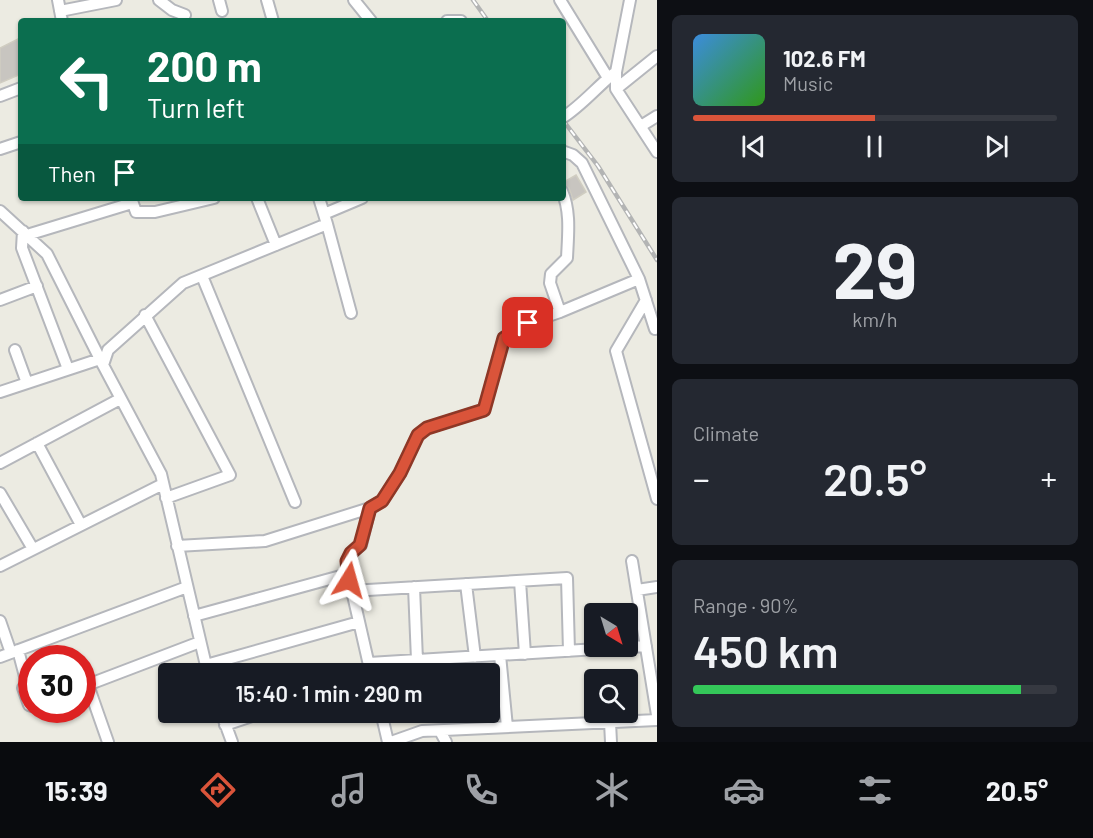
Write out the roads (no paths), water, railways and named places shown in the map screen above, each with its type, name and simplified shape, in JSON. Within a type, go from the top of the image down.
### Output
[{"type":"street","points":[[60,11],[112,0]]},
{"type":"street","points":[[159,0],[172,10],[185,15]]},
{"type":"street","points":[[267,0],[272,18]]},
{"type":"street","points":[[354,0],[369,18]]},
{"type":"street","points":[[560,0],[612,75],[616,89],[657,152]]},
{"type":"street","points":[[566,116],[612,75],[630,0]]},
{"type":"street","points":[[616,89],[657,56]]},
{"type":"street","points":[[0,96],[18,89]]},
{"type":"street","points":[[641,126],[657,116]]},
{"type":"street","points":[[0,149],[18,143]]},
{"type":"street","points":[[566,152],[573,155],[582,164],[639,279],[655,329]]},
{"type":"street","points":[[560,312],[550,283],[551,274],[567,258],[566,200]]},
{"type":"street","points":[[25,233],[129,201]]},
{"type":"street","points":[[132,201],[136,212],[155,212],[180,202]]},
{"type":"street","points":[[258,201],[276,245]]},
{"type":"street","points":[[321,201],[351,313]]},
{"type":"street","points":[[102,362],[108,350],[183,283],[276,245],[357,201]]},
{"type":"street","points":[[0,211],[47,254],[120,399],[161,474],[205,663]]},
{"type":"street","points":[[25,233],[22,248],[68,369]]},
{"type":"street","points":[[202,276],[295,502]]},
{"type":"street","points":[[177,546],[265,540],[370,508],[382,501],[400,473],[418,435],[427,428],[484,410],[504,338],[528,323],[639,279]]},
{"type":"street","points":[[0,300],[37,286]]},
{"type":"street","points":[[646,300],[616,351],[657,499]]},
{"type":"street","points":[[145,315],[230,475],[166,498]]},
{"type":"street","points":[[15,350],[27,383]]},
{"type":"street","points":[[0,392],[68,369],[102,362]]},
{"type":"street","points":[[0,463],[120,399]]},
{"type":"street","points":[[37,443],[81,525]]},
{"type":"street","points":[[0,566],[163,484]]},
{"type":"street","points":[[0,494],[33,549]]},
{"type":"street","points":[[369,663],[351,591],[347,561],[351,553],[360,545],[370,508]]},
{"type":"street","points":[[632,561],[650,653],[657,715]]},
{"type":"street","points":[[194,616],[348,574]]},
{"type":"street","points":[[351,591],[567,578],[569,651]]},
{"type":"street","points":[[520,581],[525,654]]},
{"type":"street","points":[[466,584],[475,657]]},
{"type":"street","points":[[0,621],[10,653],[187,587]]},
{"type":"street","points":[[414,587],[417,660]]},
{"type":"street","points":[[637,590],[657,587]]},
{"type":"street","points":[[226,663],[359,622]]},
{"type":"street","points":[[96,682],[200,642]]},
{"type":"street","points":[[399,663],[569,651],[650,653]]},
{"type":"street","points":[[500,656],[507,727]]},
{"type":"street","points":[[96,713],[108,742]]},
{"type":"street","points":[[638,721],[657,720]]},
{"type":"street","points":[[231,723],[225,725],[232,742]]},
{"type":"street","points":[[384,723],[389,742],[422,732],[440,730],[589,723]]},
{"type":"street","points":[[610,723],[611,742]]},
{"type":"street","points":[[440,730],[446,742]]},
{"type":"railway","points":[[473,0],[486,18]]},
{"type":"railway","points":[[566,124],[598,166],[657,260]]}]
